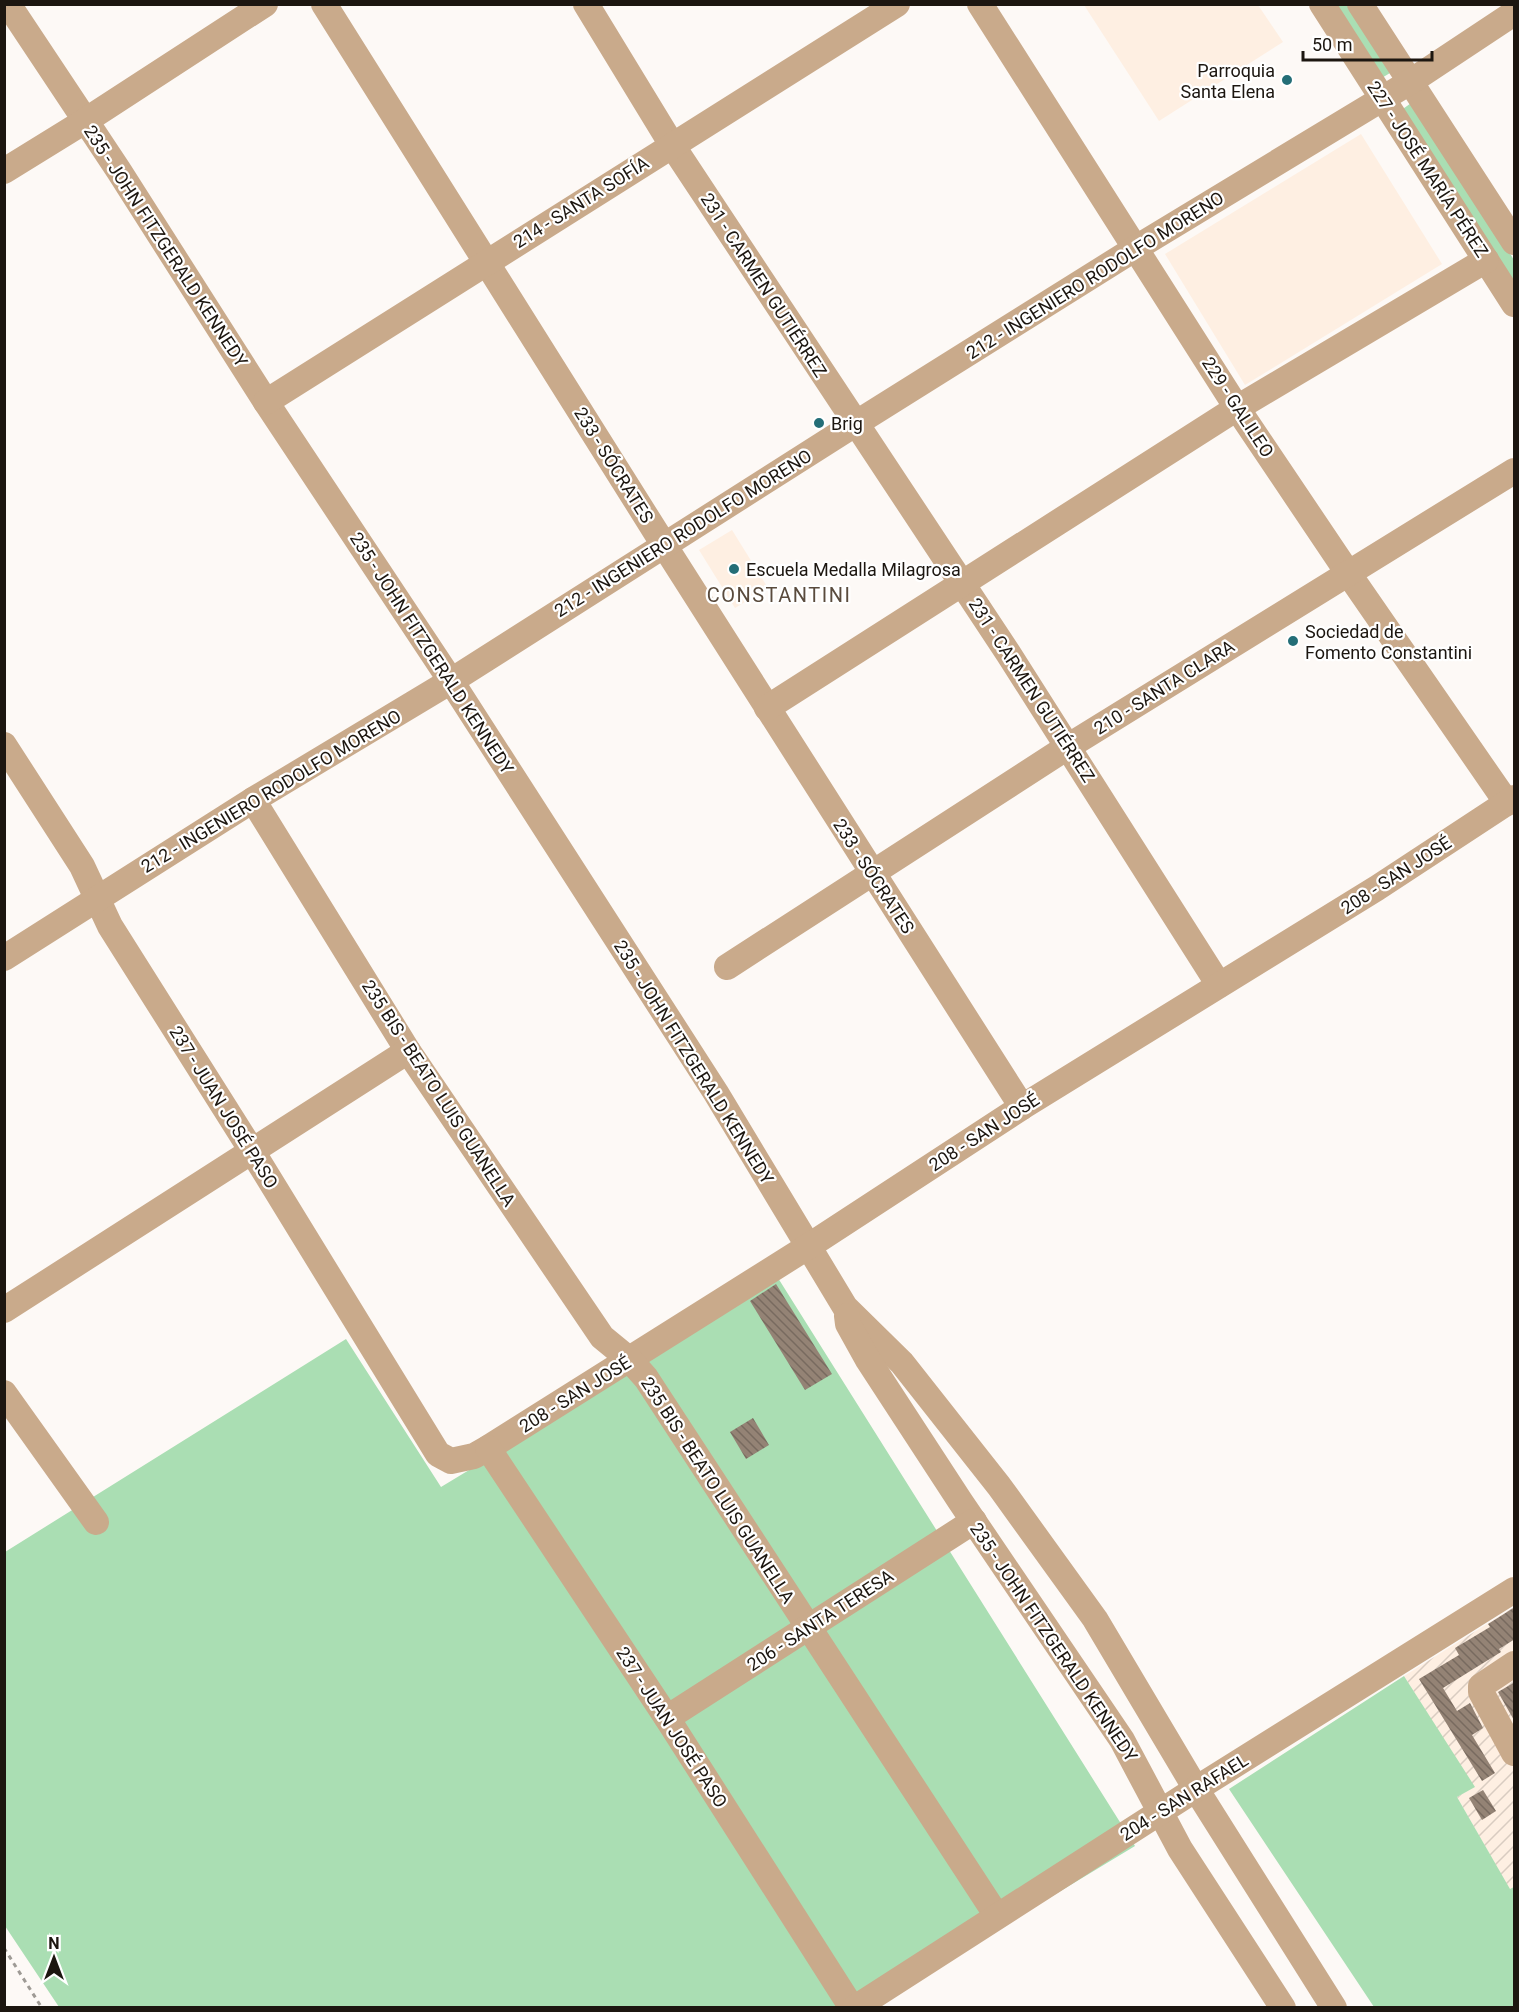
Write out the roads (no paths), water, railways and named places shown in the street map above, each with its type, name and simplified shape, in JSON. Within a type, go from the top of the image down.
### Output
[{"type":"street","name":"235 - JOHN FITZGERALD KENNEDY","points":[[8,4],[266,402],[451,681],[716,1093],[845,1307],[902,1363],[999,1486],[1095,1619],[1196,1789],[1334,2007]]},
{"type":"street","points":[[4,171],[85,122],[265,4]]},
{"type":"street","name":"233 - SÓCRATES","points":[[324,4],[767,708],[1022,1107]]},
{"type":"street","name":"231 - CARMEN GUTIÉRREZ","points":[[586,4],[672,145],[1069,746],[1220,985]]},
{"type":"street","name":"214 - SANTA SOFÍA","points":[[266,402],[897,4]]},
{"type":"street","name":"229 - GALILEO","points":[[980,4],[1238,408],[1348,573],[1511,800]]},
{"type":"street","name":"227 - JOSÉ MARÍA PÉREZ","points":[[1322,4],[1515,304]]},
{"type":"street","name":"227 - JOSÉ MARÍA PÉREZ","points":[[1360,4],[1515,242]]},
{"type":"street","name":"212 - INGENIERO RODOLFO MORENO","points":[[4,957],[253,800],[451,681],[855,424],[1515,14]]},
{"type":"street","points":[[767,708],[1238,408],[1486,260]]},
{"type":"street","name":"210 - SANTA CLARA","points":[[727,967],[1069,746],[1515,471]]},
{"type":"street","name":"237 - JUAN JOSÉ PASO","points":[[7,753],[82,866],[110,926],[252,1151],[438,1454],[451,1461]]},
{"type":"street","name":"235 BIS - BEATO LUIS GUANELLA","points":[[253,800],[408,1051],[602,1337],[630,1360],[646,1378],[997,1916]]},
{"type":"street","name":"208 - SAN JOSÉ","points":[[451,1461],[474,1456],[630,1360],[1022,1107],[1377,888],[1511,800]]},
{"type":"street","points":[[4,1310],[408,1051]]},
{"type":"street","name":"235 - JOHN FITZGERALD KENNEDY","points":[[845,1307],[848,1324],[868,1360],[1122,1740],[1180,1849],[1283,2007]]},
{"type":"street","points":[[4,1393],[96,1522]]},
{"type":"street","name":"237 - JUAN JOSÉ PASO","points":[[488,1448],[667,1718],[854,2007]]},
{"type":"street","name":"206 - SANTA TERESA","points":[[667,1718],[974,1521]]},
{"type":"street","name":"204 - SAN RAFAEL","points":[[854,2007],[1196,1789],[1515,1590]]},
{"type":"street","points":[[1514,1753],[1481,1692],[1481,1686],[1515,1664]]},
{"type":"place","name":"Parroquia Santa Elena","points":[[1287,80]]},
{"type":"place","name":"Brig","points":[[819,423]]},
{"type":"place","name":"Escuela Medalla Milagrosa","points":[[734,569]]},
{"type":"place","name":"Sociedad de Fomento Constantini","points":[[1293,641]]},
{"type":"district","name":"CONSTANTINI","points":[[779,595]]}]
